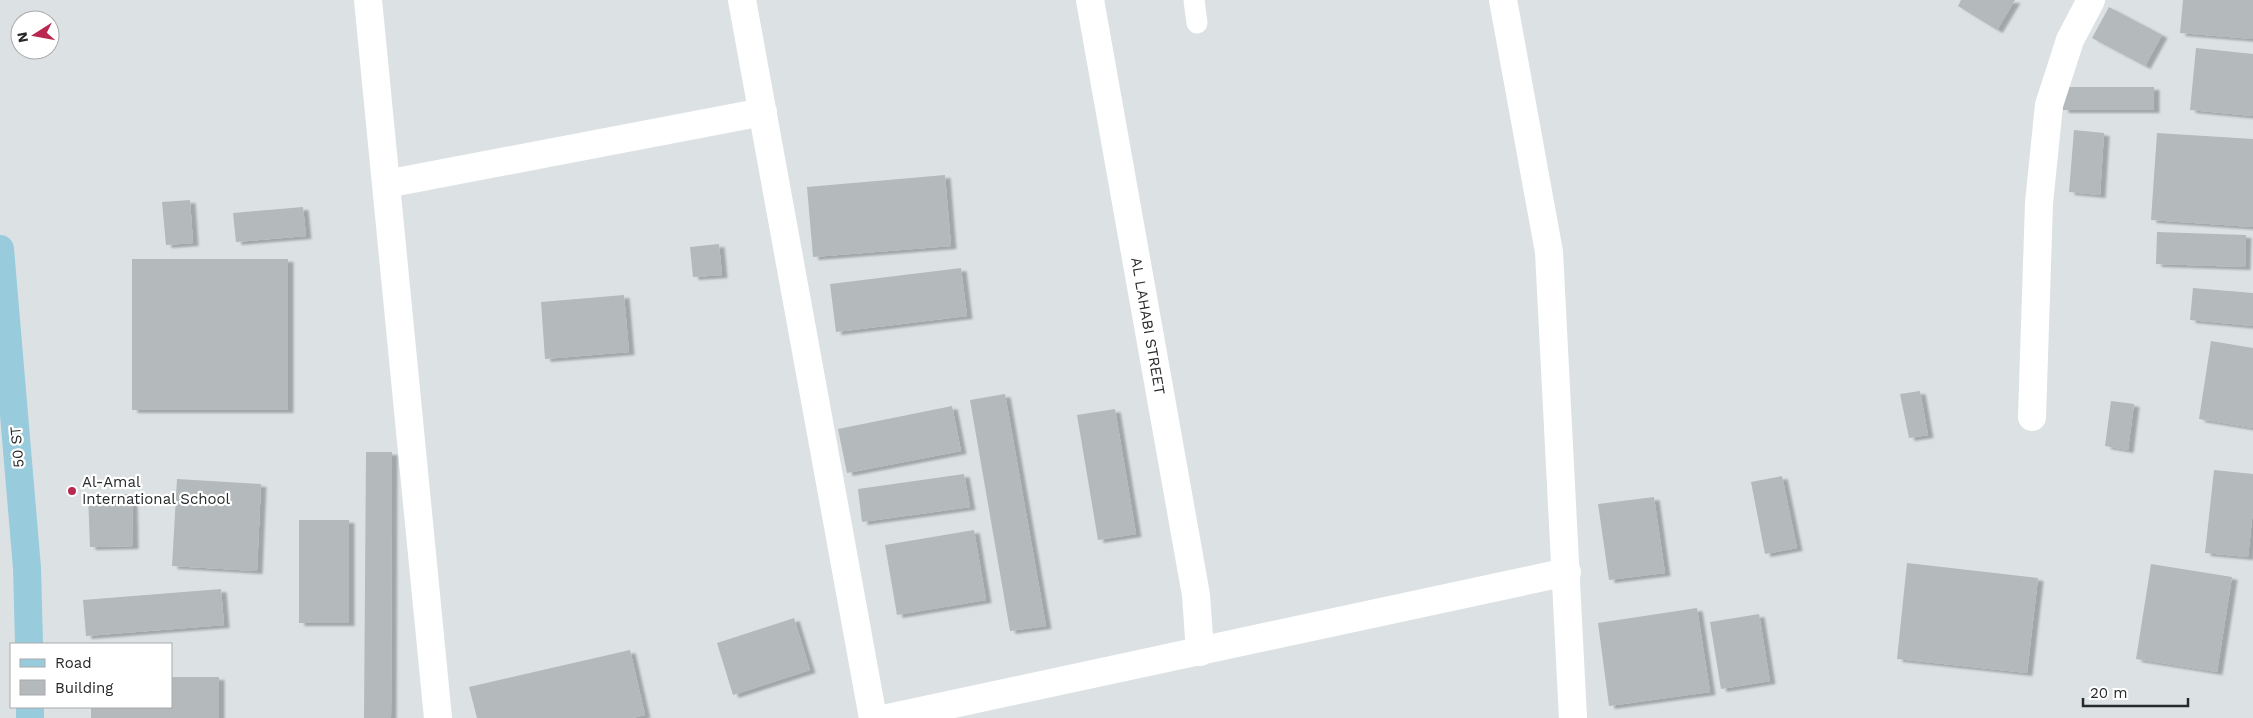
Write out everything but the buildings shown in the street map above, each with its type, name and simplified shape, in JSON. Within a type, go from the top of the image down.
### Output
[{"type":"main road","name":"50 ST","points":[[0,249],[27,568],[29,643]]},
{"type":"street","points":[[368,0],[438,718]]},
{"type":"street","points":[[742,0],[873,718]]},
{"type":"street","name":"AL LAHABI STREET","points":[[1090,0],[1196,596],[1200,652]]},
{"type":"street","points":[[1503,0],[1549,252],[1567,572],[1573,718]]},
{"type":"street","points":[[2032,418],[2039,203],[2049,104],[2070,40],[2092,0]]},
{"type":"street","points":[[386,184],[763,112]]},
{"type":"street","points":[[888,718],[1567,572]]},
{"type":"lane","points":[[1194,0],[1197,23]]},
{"type":"place","name":"Al-Amal International School","points":[[72,491]]}]
